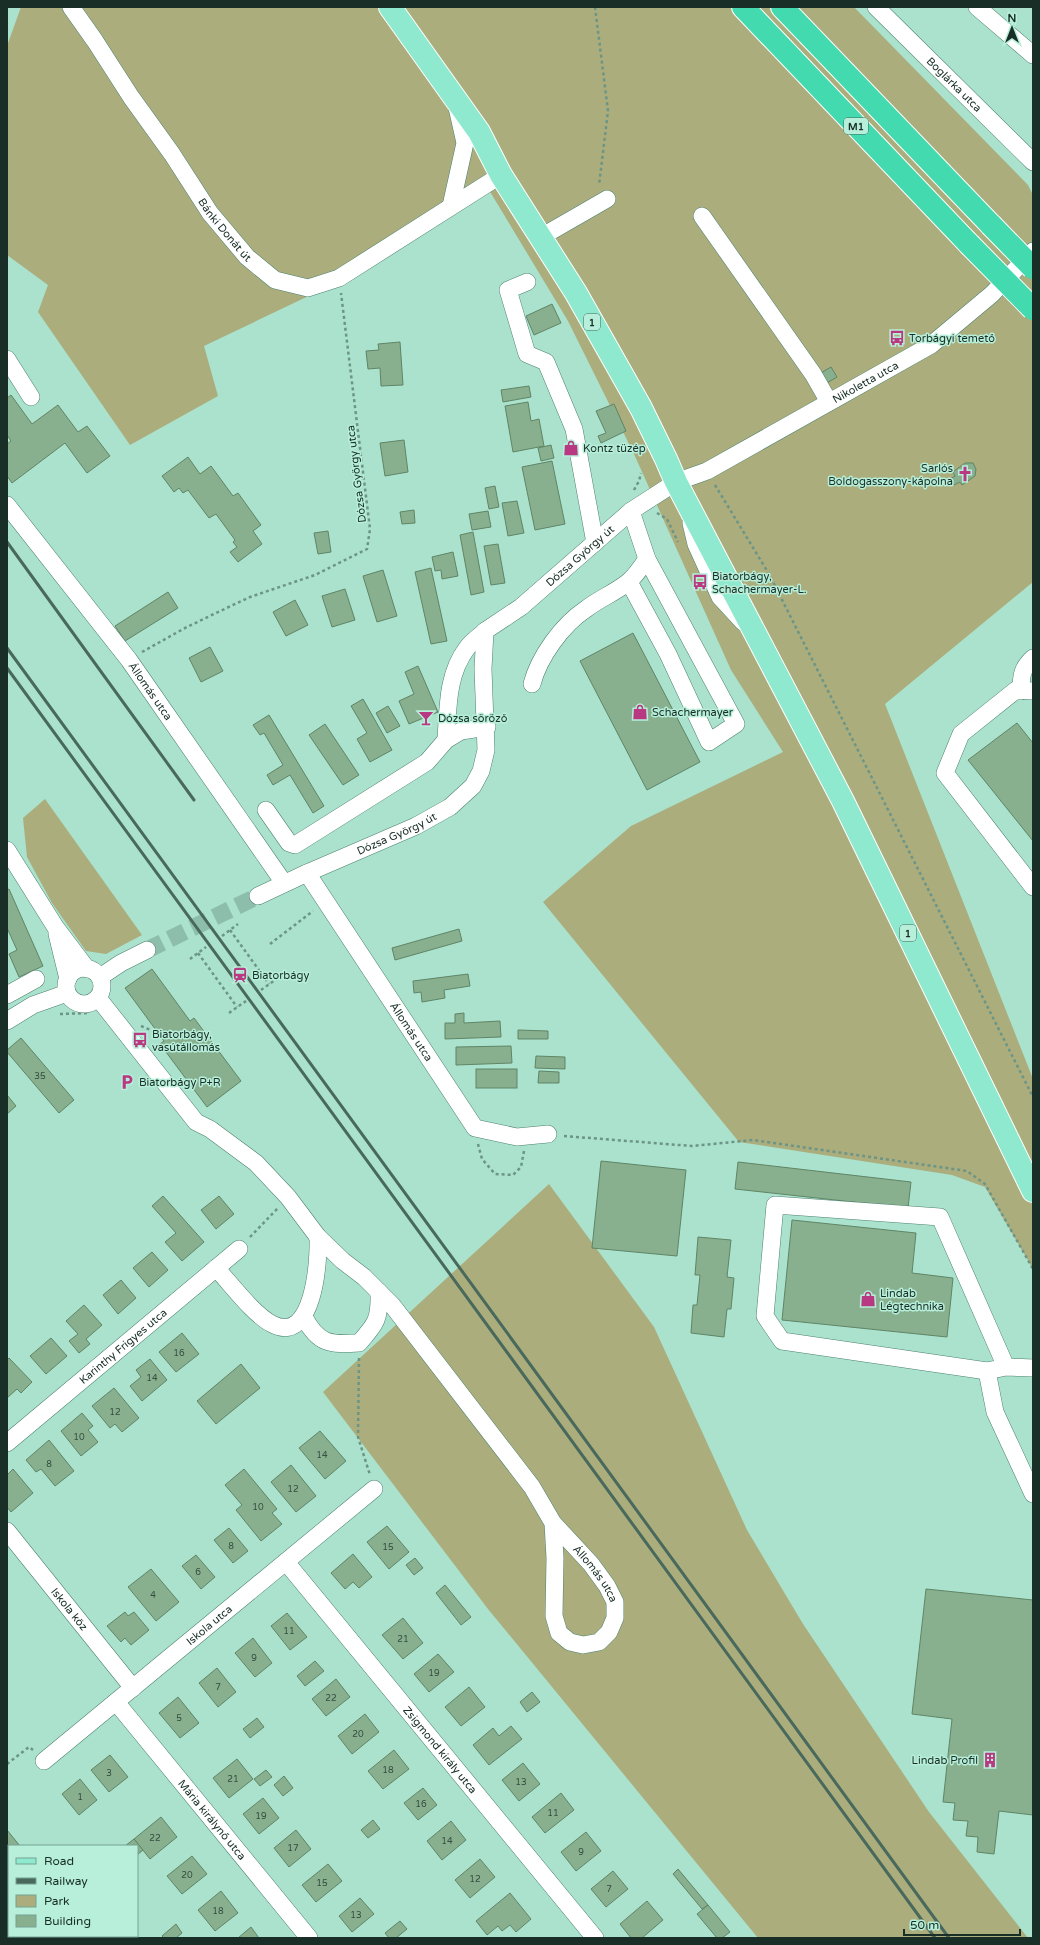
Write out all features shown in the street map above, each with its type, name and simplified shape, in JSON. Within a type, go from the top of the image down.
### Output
[{"type":"highway","name":"M1","points":[[743,7],[1033,309]]},
{"type":"highway","name":"M1","points":[[782,7],[1033,268]]},
{"type":"main road","name":"1","points":[[390,7],[479,132],[501,175],[576,293],[641,408],[676,482],[843,801],[1033,1191]]},
{"type":"street","name":"Bánki Donát út","points":[[71,7],[95,41],[131,98],[172,154],[210,213],[247,257],[275,280],[308,288],[339,278],[501,175]]},
{"type":"street","name":"Boglárka utca","points":[[876,7],[1033,162]]},
{"type":"street","points":[[977,7],[1033,55]]},
{"type":"street","points":[[451,206],[465,143],[454,97]]},
{"type":"street","points":[[541,237],[600,203]]},
{"type":"street","points":[[702,216],[813,374],[829,402]]},
{"type":"street","name":"Nikoletta utca","points":[[676,482],[707,471],[931,345],[992,294],[1033,251]]},
{"type":"street","points":[[527,282],[508,290],[527,354],[546,362],[574,429],[595,543]]},
{"type":"street","points":[[7,359],[31,397]]},
{"type":"street","name":"Dózsa György út","points":[[446,740],[448,697],[455,668],[467,647],[485,631],[521,607],[631,511],[676,482]]},
{"type":"street","name":"Állomás utca","points":[[7,505],[129,660],[284,883]]},
{"type":"street","points":[[629,582],[668,654],[709,742],[736,724],[647,559],[631,511]]},
{"type":"street","points":[[532,684],[535,671],[555,639],[585,609],[609,596],[629,582],[647,559]]},
{"type":"street","name":"Dózsa György út","points":[[258,896],[284,883],[416,826],[450,807],[473,786],[481,771],[486,750],[487,727],[483,669],[485,631]]},
{"type":"street","points":[[1033,658],[1024,666],[1021,675],[1027,691],[1016,690],[961,734],[945,773],[1033,887]]},
{"type":"street","points":[[266,810],[289,843],[295,845],[427,762],[446,740],[461,731],[487,727]]},
{"type":"street","points":[[7,850],[56,928],[102,984],[101,1003],[81,1004],[72,1000],[67,986],[56,928]]},
{"type":"street","name":"Állomás utca","points":[[307,873],[475,1128]]},
{"type":"street","points":[[8,1019],[67,986],[74,971],[80,969],[94,973],[121,963],[148,950]]},
{"type":"street","points":[[7,995],[36,979]]},
{"type":"street","name":"Állomás utca","points":[[101,1003],[196,1122],[210,1129],[251,1159],[288,1197],[318,1237],[343,1261],[364,1277],[392,1305],[532,1487],[554,1522],[591,1564],[607,1586],[615,1602],[615,1618],[608,1632],[599,1642],[583,1645],[570,1642],[558,1633],[554,1616],[554,1522]]},
{"type":"street","points":[[475,1128],[517,1137],[548,1134]]},
{"type":"street","points":[[1006,1367],[940,1217],[775,1205],[765,1316],[782,1341],[987,1371],[1006,1367],[1033,1368]]},
{"type":"street","points":[[216,1268],[262,1318],[273,1325],[282,1328],[289,1326],[304,1317],[312,1298],[319,1254],[318,1237]]},
{"type":"street","name":"Karinthy Frigyes utca","points":[[7,1443],[239,1249]]},
{"type":"street","points":[[304,1317],[312,1332],[330,1343],[359,1343],[376,1322],[380,1311],[379,1292]]},
{"type":"street","points":[[987,1371],[995,1412],[1033,1494]]},
{"type":"street","name":"Iskola utca","points":[[44,1761],[374,1489]]},
{"type":"street","name":"Iskola köz","points":[[7,1531],[133,1688]]},
{"type":"street","name":"Zsigmond király utca","points":[[286,1562],[595,1938]]},
{"type":"street","name":"Mária királynő utca","points":[[116,1702],[309,1938]]},
{"type":"path","points":[[595,7],[608,111],[600,203]]},
{"type":"path","name":"Dózsa György utca","points":[[129,660],[185,628],[250,597],[316,575],[367,549],[370,529],[339,278]]},
{"type":"path","points":[[707,471],[769,574],[1033,1097]]},
{"type":"path","points":[[640,481],[658,514],[668,519],[680,546]]},
{"type":"path","points":[[270,944],[315,910],[312,906]]},
{"type":"path","points":[[222,936],[238,924]]},
{"type":"path","points":[[230,930],[269,984]]},
{"type":"path","points":[[190,959],[206,947]]},
{"type":"path","points":[[198,953],[237,1007]]},
{"type":"path","points":[[261,990],[278,978]]},
{"type":"path","points":[[229,1013],[246,1001]]},
{"type":"path","points":[[57,1014],[96,1013],[101,1003]]},
{"type":"path","points":[[145,1028],[153,1031],[155,1030]]},
{"type":"path","points":[[475,1128],[482,1159],[495,1174],[513,1175],[521,1167],[525,1153],[517,1137]]},
{"type":"path","points":[[548,1134],[692,1146],[753,1140],[967,1171],[985,1184],[1033,1268]]},
{"type":"path","points":[[239,1249],[288,1197]]},
{"type":"path","points":[[359,1343],[358,1437],[374,1489]]},
{"type":"path","points":[[7,1764],[29,1747],[44,1761]]},
{"type":"green space","points":[[21,7],[854,7],[1028,185],[1033,195],[1033,582],[885,704],[1033,1079],[1033,1269],[985,1187],[952,1175],[739,1142],[543,902],[631,826],[783,752],[731,670],[634,454],[568,321],[486,185],[317,292],[204,346],[218,396],[130,445],[38,312],[48,285],[7,255],[7,46]]},
{"type":"green space","points":[[45,799],[142,935],[106,954],[86,951],[52,903],[27,857],[23,818]]},
{"type":"green space","points":[[549,1184],[654,1327],[747,1530],[803,1624],[929,1812],[1028,1938],[758,1938],[488,1609],[323,1392]]},
{"type":"building","points":[[552,304],[561,323],[534,335],[526,316]]},
{"type":"building","points":[[400,342],[403,385],[381,386],[380,368],[368,369],[366,351],[379,350],[378,344]]},
{"type":"building","points":[[831,367],[837,377],[827,383],[821,373]]},
{"type":"building","points":[[529,386],[531,397],[503,402],[501,390]]},
{"type":"building","points":[[11,395],[32,424],[58,405],[78,432],[87,426],[110,456],[87,473],[65,443],[12,483],[7,476],[7,444],[11,441],[7,435],[7,398]]},
{"type":"building","points":[[528,402],[531,421],[539,419],[544,446],[513,452],[505,406]]},
{"type":"building","points":[[614,404],[626,431],[601,443],[598,436],[606,433],[596,411]]},
{"type":"building","points":[[404,440],[408,472],[385,476],[380,443]]},
{"type":"building","points":[[551,445],[554,458],[541,461],[538,448]]},
{"type":"building","points":[[188,457],[200,474],[211,466],[233,496],[238,493],[261,525],[253,531],[262,544],[238,562],[230,552],[237,547],[233,542],[235,540],[216,514],[209,518],[188,490],[183,493],[179,488],[174,492],[162,476]]},
{"type":"building","points":[[552,461],[565,524],[535,530],[522,467]]},
{"type":"building","name":"Sarlós Boldogasszony-kápolna","points":[[965,463],[973,463],[976,469],[975,476],[962,485],[960,482],[954,485],[950,479],[955,476],[953,472]]},
{"type":"building","points":[[495,486],[499,507],[489,509],[485,488]]},
{"type":"building","points":[[517,501],[524,533],[508,536],[502,503]]},
{"type":"building","points":[[414,510],[415,523],[402,524],[400,512]]},
{"type":"building","points":[[488,511],[491,527],[472,530],[469,514]]},
{"type":"building","points":[[328,531],[331,552],[318,554],[314,533]]},
{"type":"building","points":[[473,532],[484,592],[471,595],[460,535]]},
{"type":"building","points":[[498,544],[505,583],[491,585],[484,546]]},
{"type":"building","points":[[453,552],[458,576],[442,579],[441,570],[435,571],[432,557]]},
{"type":"building","points":[[431,568],[447,641],[431,644],[415,572]]},
{"type":"building","points":[[383,570],[397,616],[377,622],[363,576]]},
{"type":"building","points":[[345,589],[355,620],[332,627],[322,596]]},
{"type":"building","points":[[168,592],[178,608],[125,641],[115,626]]},
{"type":"building","points":[[295,600],[308,625],[286,636],[273,612]]},
{"type":"building","name":"Schachermayer","points":[[633,633],[700,762],[647,790],[580,661]]},
{"type":"building","points":[[210,647],[223,671],[201,682],[189,658]]},
{"type":"building","points":[[418,666],[438,712],[409,724],[399,701],[414,694],[405,672]]},
{"type":"building","points":[[363,699],[392,750],[370,762],[357,739],[367,733],[351,706]]},
{"type":"building","points":[[388,706],[400,726],[387,733],[376,713]]},
{"type":"building","points":[[269,715],[324,806],[313,813],[290,775],[273,785],[267,775],[283,765],[264,733],[260,735],[253,725]]},
{"type":"building","points":[[1017,723],[1033,743],[1033,841],[968,760]]},
{"type":"building","points":[[325,724],[359,775],[343,785],[309,735]]},
{"type":"building","points":[[9,889],[43,966],[19,977],[9,954],[17,950],[7,928],[7,890]]},
{"type":"building","points":[[459,929],[462,941],[395,960],[392,948]]},
{"type":"building","points":[[152,969],[190,1021],[194,1018],[241,1081],[207,1107],[160,1044],[164,1041],[125,988]]},
{"type":"building","points":[[468,974],[470,986],[444,990],[445,998],[422,1002],[421,992],[414,993],[413,981]]},
{"type":"building","points":[[464,1013],[464,1023],[500,1021],[501,1037],[445,1039],[445,1023],[455,1023],[455,1014]]},
{"type":"building","points":[[518,1030],[548,1031],[548,1039],[518,1039]]},
{"type":"building","points":[[21,1038],[74,1100],[59,1113],[7,1052],[7,1050]]},
{"type":"building","points":[[511,1046],[512,1063],[456,1065],[456,1047]]},
{"type":"building","points":[[536,1056],[565,1057],[565,1069],[535,1068]]},
{"type":"building","points":[[476,1069],[517,1069],[517,1088],[476,1088]]},
{"type":"building","points":[[539,1071],[559,1072],[559,1083],[538,1083]]},
{"type":"building","points":[[7,1095],[16,1106],[7,1114]]},
{"type":"building","points":[[601,1161],[686,1170],[677,1256],[592,1248]]},
{"type":"building","points":[[738,1162],[911,1182],[908,1208],[735,1189]]},
{"type":"building","points":[[163,1196],[204,1242],[182,1261],[165,1242],[176,1233],[152,1206]]},
{"type":"building","points":[[219,1196],[234,1214],[216,1229],[201,1210]]},
{"type":"building","name":"Lindab Légtechnika","points":[[792,1220],[916,1233],[912,1273],[953,1278],[947,1337],[782,1320]]},
{"type":"building","points":[[698,1237],[731,1240],[727,1277],[734,1278],[731,1309],[727,1309],[724,1337],[691,1333],[693,1305],[697,1305],[700,1275],[695,1275]]},
{"type":"building","points":[[152,1252],[168,1270],[149,1287],[133,1268]]},
{"type":"building","points":[[121,1280],[136,1298],[118,1314],[103,1295]]},
{"type":"building","points":[[84,1305],[102,1325],[86,1339],[90,1344],[79,1353],[69,1341],[78,1334],[66,1321]]},
{"type":"building","points":[[182,1333],[199,1354],[176,1372],[159,1352]]},
{"type":"building","points":[[51,1338],[67,1356],[46,1374],[30,1356]]},
{"type":"building","points":[[9,1358],[32,1382],[21,1393],[17,1389],[7,1398],[7,1360]]},
{"type":"building","points":[[150,1359],[167,1380],[142,1401],[130,1386],[141,1377],[136,1370]]},
{"type":"building","points":[[241,1364],[260,1388],[216,1424],[197,1401]]},
{"type":"building","points":[[114,1388],[139,1418],[122,1432],[115,1424],[110,1428],[92,1406]]},
{"type":"building","points":[[82,1413],[93,1426],[88,1430],[98,1442],[81,1456],[61,1431]]},
{"type":"building","points":[[320,1431],[346,1461],[325,1479],[299,1448]]},
{"type":"building","points":[[49,1440],[74,1471],[55,1486],[41,1469],[36,1472],[26,1460]]},
{"type":"building","points":[[291,1465],[316,1496],[296,1512],[271,1482]]},
{"type":"building","points":[[13,1469],[33,1493],[11,1512],[7,1507],[7,1475]]},
{"type":"building","points":[[244,1469],[277,1509],[272,1513],[282,1524],[261,1541],[236,1510],[242,1505],[225,1485]]},
{"type":"building","points":[[387,1526],[409,1552],[389,1569],[367,1542]]},
{"type":"building","points":[[229,1528],[248,1551],[233,1563],[214,1540]]},
{"type":"building","points":[[353,1554],[372,1577],[359,1588],[353,1582],[345,1589],[331,1573]]},
{"type":"building","points":[[196,1555],[215,1577],[201,1589],[182,1566]]},
{"type":"building","points":[[415,1558],[423,1568],[414,1575],[406,1565]]},
{"type":"building","points":[[151,1569],[179,1602],[156,1621],[128,1587]]},
{"type":"building","points":[[445,1585],[471,1617],[461,1625],[436,1593]]},
{"type":"building","name":"Lindab Profil","points":[[926,1589],[1033,1600],[1033,1815],[999,1811],[994,1854],[977,1852],[978,1837],[966,1836],[968,1821],[953,1820],[955,1803],[943,1802],[952,1719],[912,1714]]},
{"type":"building","points":[[125,1612],[128,1616],[134,1612],[149,1630],[131,1645],[125,1638],[121,1642],[107,1626]]},
{"type":"building","points":[[287,1613],[307,1637],[290,1650],[271,1626]]},
{"type":"building","points":[[403,1618],[423,1643],[403,1659],[382,1635]]},
{"type":"building","points":[[253,1638],[272,1663],[255,1677],[235,1653]]},
{"type":"building","points":[[438,1654],[454,1672],[429,1692],[414,1674]]},
{"type":"building","points":[[315,1661],[324,1671],[305,1686],[297,1676]]},
{"type":"building","points":[[217,1668],[236,1692],[218,1707],[199,1683]]},
{"type":"building","points":[[336,1679],[350,1697],[326,1716],[312,1699]]},
{"type":"building","points":[[469,1687],[485,1707],[461,1726],[445,1707]]},
{"type":"building","points":[[532,1692],[540,1702],[527,1712],[520,1702]]},
{"type":"building","points":[[178,1697],[199,1723],[180,1738],[159,1713]]},
{"type":"building","points":[[365,1714],[379,1732],[352,1754],[338,1736]]},
{"type":"building","points":[[257,1718],[264,1727],[250,1738],[243,1729]]},
{"type":"building","points":[[511,1726],[522,1739],[489,1765],[473,1745],[493,1728],[499,1736]]},
{"type":"building","points":[[394,1750],[409,1769],[383,1789],[368,1771]]},
{"type":"building","points":[[110,1755],[128,1777],[109,1792],[91,1770]]},
{"type":"building","points":[[237,1759],[253,1779],[229,1798],[213,1778]]},
{"type":"building","points":[[523,1763],[540,1784],[519,1801],[502,1780]]},
{"type":"building","points":[[266,1770],[272,1777],[260,1786],[254,1779]]},
{"type":"building","points":[[284,1776],[293,1788],[283,1796],[274,1785]]},
{"type":"building","points":[[80,1779],[97,1800],[79,1815],[62,1794]]},
{"type":"building","points":[[423,1788],[437,1805],[418,1820],[404,1803]]},
{"type":"building","points":[[561,1793],[574,1810],[545,1833],[532,1817]]},
{"type":"building","points":[[263,1798],[279,1818],[259,1834],[243,1814]]},
{"type":"building","points":[[161,1817],[177,1837],[150,1859],[134,1839]]},
{"type":"building","points":[[373,1820],[380,1829],[368,1838],[361,1830]]},
{"type":"building","points":[[451,1821],[466,1840],[442,1860],[427,1841]]},
{"type":"building","points":[[7,1830],[19,1845],[8,1845],[7,1860]]},
{"type":"building","points":[[296,1830],[311,1849],[289,1867],[274,1848]]},
{"type":"building","points":[[586,1832],[601,1851],[576,1871],[561,1852]]},
{"type":"building","points":[[134,1839],[143,1850],[138,1854],[138,1845],[126,1845]]},
{"type":"building","points":[[192,1856],[207,1874],[182,1894],[167,1876]]},
{"type":"building","points":[[480,1859],[495,1877],[470,1898],[455,1880]]},
{"type":"building","points":[[328,1864],[342,1881],[316,1902],[302,1885]]},
{"type":"building","points":[[678,1869],[708,1905],[702,1909],[673,1874]]},
{"type":"building","points":[[613,1871],[628,1889],[606,1907],[591,1889]]},
{"type":"building","points":[[221,1891],[238,1913],[215,1931],[198,1910]]},
{"type":"building","points":[[510,1893],[531,1919],[516,1932],[510,1925],[502,1931],[498,1926],[487,1935],[476,1921]]},
{"type":"building","points":[[360,1898],[374,1914],[352,1932],[339,1916]]},
{"type":"building","points":[[647,1901],[663,1920],[642,1938],[631,1938],[620,1924]]},
{"type":"building","points":[[708,1905],[730,1932],[722,1938],[717,1938],[697,1914]]},
{"type":"building","points":[[400,1921],[407,1929],[396,1938],[389,1938],[385,1933]]},
{"type":"building","points":[[176,1924],[182,1933],[176,1938],[164,1938],[162,1936]]},
{"type":"building","points":[[251,1927],[259,1938],[238,1938]]},
{"type":"tunnel","points":[[147,950],[258,896]]},
{"type":"railway","points":[[7,542],[194,800]]},
{"type":"railway","points":[[7,648],[949,1938]]},
{"type":"railway","points":[[7,668],[935,1938]]},
{"type":"place","name":"Torbágyi temető","points":[[897,338]]},
{"type":"place","name":"Kontz tüzép","points":[[571,448]]},
{"type":"place","name":"Sarlós Boldogasszony-kápolna","points":[[965,474]]},
{"type":"place","name":"Biatorbágy, Schachermayer-L.","points":[[700,582]]},
{"type":"place","name":"Schachermayer","points":[[640,712]]},
{"type":"place","name":"Dózsa söröző","points":[[426,718]]},
{"type":"place","name":"Biatorbágy","points":[[240,975]]},
{"type":"place","name":"Biatorbágy, vasútállomás","points":[[140,1040]]},
{"type":"place","name":"Biatorbágy P+R","points":[[127,1082]]},
{"type":"place","name":"Lindab Légtechnika","points":[[868,1299]]},
{"type":"place","name":"Lindab Profil","points":[[990,1760]]}]
